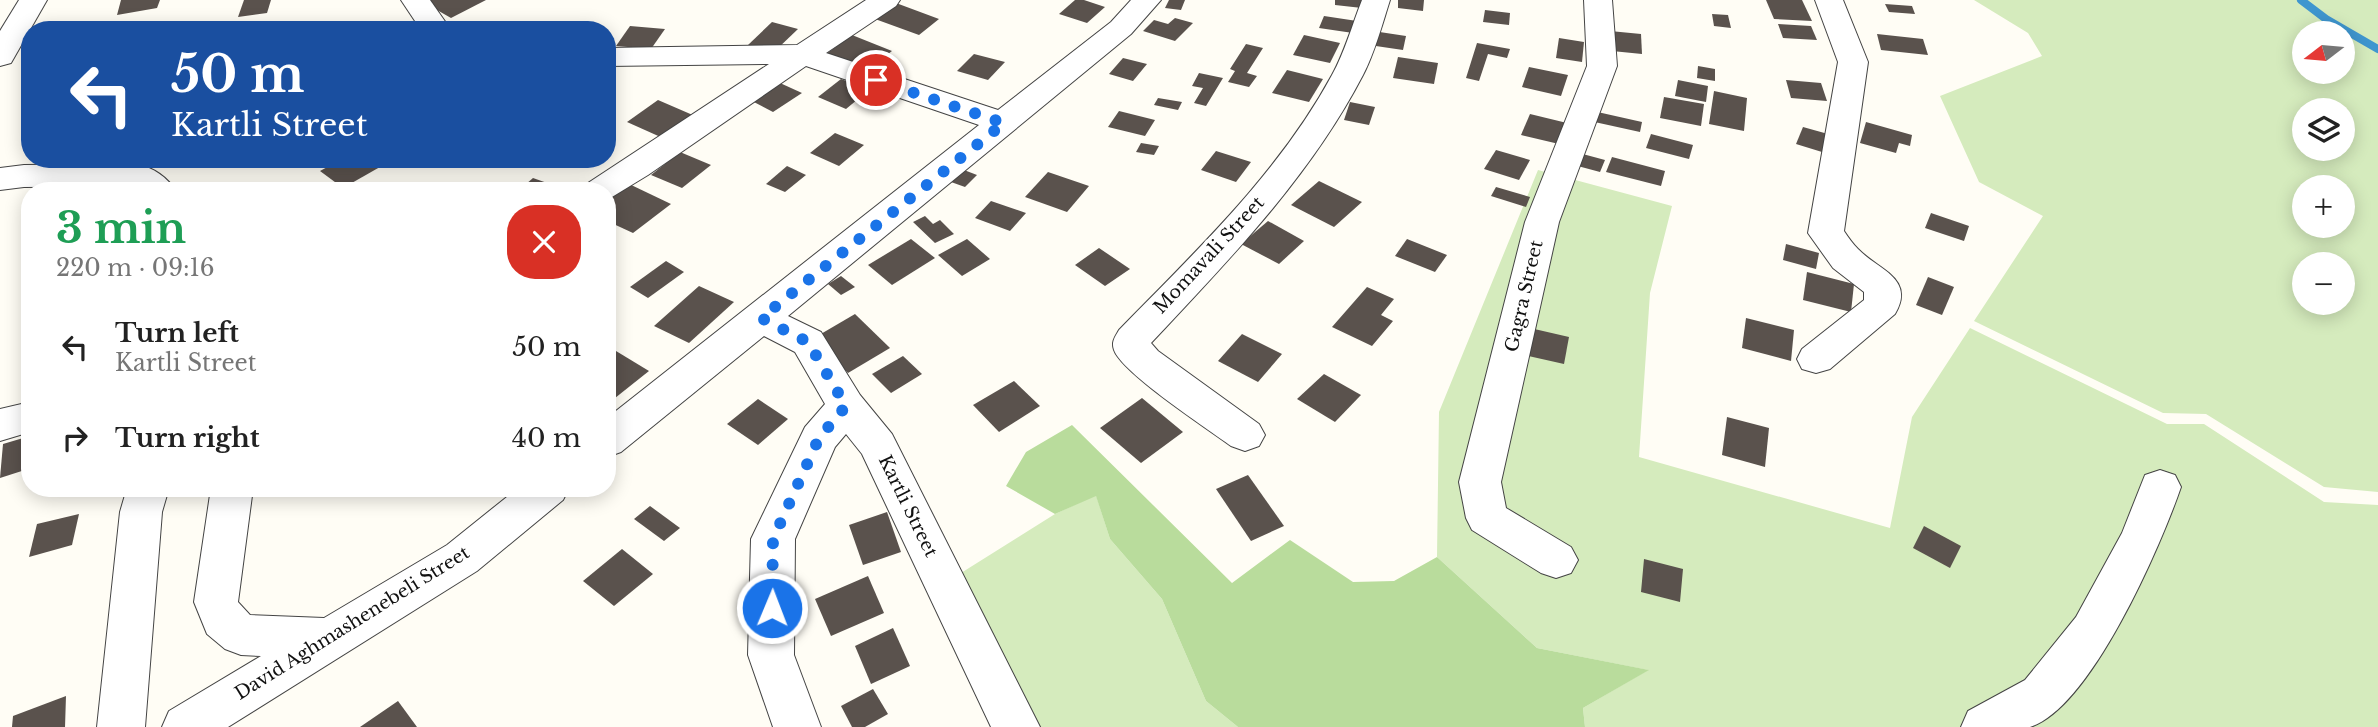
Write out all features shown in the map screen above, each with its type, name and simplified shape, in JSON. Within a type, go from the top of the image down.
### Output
[{"type":"street","points":[[0,57],[33,0]]},
{"type":"street","points":[[415,0],[430,21]]},
{"type":"street","points":[[614,182],[800,54],[886,0]]},
{"type":"street","points":[[616,434],[1121,28],[1147,0]]},
{"type":"street","name":"Momavali Street","points":[[1245,435],[1144,361],[1133,350],[1132,340],[1244,223],[1317,127],[1349,73],[1376,0]]},
{"type":"street","name":"Gagra Street","points":[[1556,561],[1487,518],[1480,482],[1542,222],[1602,66],[1598,0]]},
{"type":"street","points":[[1816,359],[1882,305],[1882,287],[1846,259],[1826,233],[1853,62],[1829,0]]},
{"type":"street","points":[[616,57],[800,54],[1004,123]]},
{"type":"street","points":[[0,179],[24,176],[138,175],[147,182]]},
{"type":"street","name":"Kartli Street","points":[[761,318],[808,342],[846,406],[878,445],[1016,727]]},
{"type":"street","points":[[797,727],[771,655],[773,539],[819,438],[846,406]]},
{"type":"street","points":[[0,425],[21,419]]},
{"type":"street","points":[[1985,727],[2042,695],[2092,631],[2142,537],[2160,486]]},
{"type":"street","points":[[121,727],[142,497]]},
{"type":"street","points":[[231,497],[216,602],[223,620],[241,635],[329,639]]},
{"type":"street","name":"David Aghmashenebeli Street","points":[[186,727],[461,558],[537,497]]},
{"type":"green space","points":[[1974,0],[2378,0],[2378,492],[2324,487],[2206,414],[2163,413],[1974,321],[2043,216],[1979,182],[1940,96],[2042,56],[2028,33]]},
{"type":"green space","points":[[1538,170],[1672,206],[1650,293],[1639,457],[1890,528],[1912,417],[1970,328],[2167,424],[2204,424],[2324,502],[2378,505],[2378,727],[1585,727],[1583,708],[1648,670],[1537,648],[1437,557],[1439,412]]},
{"type":"green space","points":[[1072,425],[1232,583],[1290,540],[1353,582],[1394,581],[1437,557],[1537,648],[1649,670],[1583,708],[1585,727],[1238,727],[1206,701],[1162,599],[1110,539],[1096,496],[1055,514],[1006,486],[1026,452]]},
{"type":"green space","points":[[1096,495],[1110,539],[1162,599],[1206,701],[1238,727],[1036,727],[961,573],[1055,514]]},
{"type":"building","points":[[121,0],[160,0],[157,8],[117,15]]},
{"type":"building","points":[[244,0],[271,0],[267,13],[238,17]]},
{"type":"building","points":[[486,0],[451,18],[423,2]]},
{"type":"building","points":[[1075,0],[1105,7],[1087,23],[1059,14]]},
{"type":"building","points":[[1169,0],[1185,0],[1181,10],[1165,8]]},
{"type":"building","points":[[1335,0],[1363,0],[1362,8],[1335,5]]},
{"type":"building","points":[[1398,0],[1424,0],[1423,11],[1398,8]]},
{"type":"building","points":[[1766,0],[1802,0],[1812,21],[1774,19]]},
{"type":"building","points":[[896,3],[939,19],[919,35],[875,19]]},
{"type":"building","points":[[1885,4],[1912,6],[1915,14],[1889,12]]},
{"type":"building","points":[[1485,10],[1510,13],[1509,25],[1483,22]]},
{"type":"building","points":[[1712,14],[1728,15],[1731,28],[1714,26]]},
{"type":"building","points":[[1324,16],[1357,21],[1353,33],[1319,28]]},
{"type":"building","points":[[1175,18],[1193,23],[1175,41],[1143,31],[1154,20],[1168,24]]},
{"type":"building","points":[[772,22],[798,29],[775,51],[748,45]]},
{"type":"building","points":[[1778,24],[1811,26],[1817,40],[1783,38]]},
{"type":"building","points":[[630,26],[665,29],[651,49],[616,46]]},
{"type":"building","points":[[1373,31],[1406,36],[1403,50],[1369,45]]},
{"type":"building","points":[[1610,31],[1641,34],[1642,54],[1612,51]]},
{"type":"building","points":[[1877,34],[1923,39],[1928,55],[1881,50]]},
{"type":"building","points":[[852,35],[892,51],[866,71],[826,54]]},
{"type":"building","points":[[1304,35],[1340,43],[1330,63],[1293,55]]},
{"type":"building","points":[[1559,38],[1584,42],[1582,62],[1556,58]]},
{"type":"building","points":[[1477,43],[1510,49],[1507,58],[1488,54],[1479,81],[1466,78]]},
{"type":"building","points":[[1246,44],[1263,48],[1247,73],[1257,76],[1249,87],[1228,82],[1235,71],[1230,69]]},
{"type":"building","points":[[974,54],[1005,62],[988,80],[957,71]]},
{"type":"building","points":[[1398,57],[1438,63],[1434,84],[1393,78]]},
{"type":"building","points":[[1123,58],[1147,64],[1133,81],[1109,74]]},
{"type":"building","points":[[1698,66],[1715,69],[1715,81],[1697,78]]},
{"type":"building","points":[[1529,67],[1568,75],[1561,96],[1522,87]]},
{"type":"building","points":[[1287,70],[1323,79],[1309,102],[1272,93]]},
{"type":"building","points":[[1199,73],[1223,78],[1206,106],[1194,103],[1203,88],[1192,86]]},
{"type":"building","points":[[841,79],[869,90],[846,109],[818,97]]},
{"type":"building","points":[[1678,80],[1708,86],[1706,102],[1675,96]]},
{"type":"building","points":[[1786,80],[1821,83],[1827,101],[1791,98]]},
{"type":"building","points":[[780,83],[802,93],[773,112],[752,101]]},
{"type":"building","points":[[1714,91],[1747,98],[1744,131],[1709,124]]},
{"type":"building","points":[[1664,97],[1704,104],[1701,126],[1660,118]]},
{"type":"building","points":[[1158,98],[1182,102],[1178,110],[1154,105]]},
{"type":"building","points":[[658,100],[695,116],[665,139],[627,122]]},
{"type":"building","points":[[1350,102],[1375,107],[1369,125],[1344,120]]},
{"type":"building","points":[[1119,111],[1155,120],[1145,136],[1108,127]]},
{"type":"building","points":[[1593,111],[1642,122],[1640,132],[1590,121]]},
{"type":"building","points":[[1530,114],[1567,123],[1559,144],[1521,135]]},
{"type":"building","points":[[1866,122],[1912,135],[1910,146],[1899,143],[1896,153],[1860,143]]},
{"type":"building","points":[[1803,127],[1828,134],[1822,152],[1796,144]]},
{"type":"building","points":[[835,133],[864,145],[839,166],[810,153]]},
{"type":"building","points":[[1651,134],[1693,145],[1689,159],[1646,148]]},
{"type":"building","points":[[1141,143],[1159,146],[1154,155],[1136,152]]},
{"type":"building","points":[[1496,150],[1530,160],[1519,180],[1484,169]]},
{"type":"building","points":[[1216,151],[1251,162],[1236,182],[1201,170]]},
{"type":"building","points":[[680,152],[711,165],[682,188],[651,175]]},
{"type":"building","points":[[1579,153],[1605,160],[1600,172],[1574,165]]},
{"type":"building","points":[[1612,157],[1665,171],[1661,186],[1606,172]]},
{"type":"building","points":[[787,166],[806,175],[785,192],[766,184]]},
{"type":"building","points":[[326,168],[378,168],[354,182],[335,182],[320,171]]},
{"type":"building","points":[[964,170],[977,175],[965,187],[951,182]]},
{"type":"building","points":[[1048,172],[1089,186],[1067,212],[1025,197]]},
{"type":"building","points":[[533,178],[544,182],[528,182]]},
{"type":"building","points":[[1319,181],[1362,202],[1334,227],[1291,205]]},
{"type":"building","points":[[627,183],[671,204],[633,233],[616,225],[616,191]]},
{"type":"building","points":[[1496,187],[1530,197],[1526,207],[1491,196]]},
{"type":"building","points":[[991,201],[1026,213],[1010,231],[975,218]]},
{"type":"building","points":[[1931,213],[1969,226],[1964,241],[1925,228]]},
{"type":"building","points":[[925,216],[933,224],[940,220],[954,234],[935,243],[913,222]]},
{"type":"building","points":[[1268,221],[1304,241],[1279,264],[1241,244]]},
{"type":"building","points":[[911,239],[935,258],[892,285],[868,265]]},
{"type":"building","points":[[967,239],[990,259],[962,276],[938,255]]},
{"type":"building","points":[[1407,239],[1447,255],[1435,272],[1395,256]]},
{"type":"building","points":[[1786,244],[1819,253],[1816,269],[1783,260]]},
{"type":"building","points":[[1099,248],[1130,269],[1105,286],[1075,265]]},
{"type":"building","points":[[666,261],[684,272],[648,298],[630,287]]},
{"type":"building","points":[[1807,272],[1854,284],[1851,312],[1803,300]]},
{"type":"building","points":[[841,276],[855,287],[841,295],[828,284]]},
{"type":"building","points":[[1928,277],[1954,287],[1942,315],[1916,305]]},
{"type":"building","points":[[699,286],[734,302],[689,343],[654,326]]},
{"type":"building","points":[[1367,287],[1394,299],[1381,315],[1393,321],[1372,346],[1332,327]]},
{"type":"building","points":[[855,314],[890,348],[848,373],[814,338]]},
{"type":"building","points":[[1746,318],[1794,330],[1791,361],[1742,348]]},
{"type":"building","points":[[1530,328],[1569,337],[1564,364],[1524,355]]},
{"type":"building","points":[[1242,334],[1282,354],[1258,382],[1218,361]]},
{"type":"building","points":[[616,351],[649,371],[616,397]]},
{"type":"building","points":[[903,356],[922,374],[891,393],[872,374]]},
{"type":"building","points":[[1324,374],[1361,395],[1335,422],[1297,399]]},
{"type":"building","points":[[1014,381],[1040,406],[999,432],[973,405]]},
{"type":"building","points":[[1142,398],[1183,432],[1141,463],[1100,428]]},
{"type":"building","points":[[758,399],[788,419],[758,445],[727,424]]},
{"type":"building","points":[[1727,417],[1769,428],[1765,467],[1722,455]]},
{"type":"building","points":[[21,439],[21,471],[0,478],[3,444]]},
{"type":"building","points":[[1248,475],[1284,526],[1251,541],[1216,489]]},
{"type":"building","points":[[650,506],[680,528],[664,541],[634,519]]},
{"type":"building","points":[[887,512],[901,552],[863,565],[849,525]]},
{"type":"building","points":[[79,514],[72,545],[29,557],[37,524]]},
{"type":"building","points":[[1924,526],[1961,546],[1950,568],[1913,548]]},
{"type":"building","points":[[622,549],[653,574],[614,606],[583,581]]},
{"type":"building","points":[[1644,559],[1683,569],[1680,602],[1641,592]]},
{"type":"building","points":[[868,576],[884,613],[831,636],[815,599]]},
{"type":"building","points":[[893,628],[910,666],[871,684],[855,646]]},
{"type":"building","points":[[873,689],[888,714],[865,727],[852,727],[841,706]]},
{"type":"building","points":[[66,696],[65,727],[12,727],[13,716]]},
{"type":"building","points":[[398,701],[417,727],[360,727]]},
{"type":"waterway","points":[[2301,0],[2326,19],[2378,49]]},
{"type":"route","points":[[772,608],[773,539],[819,438],[846,406],[808,342],[761,318],[1004,123],[876,80]]}]
